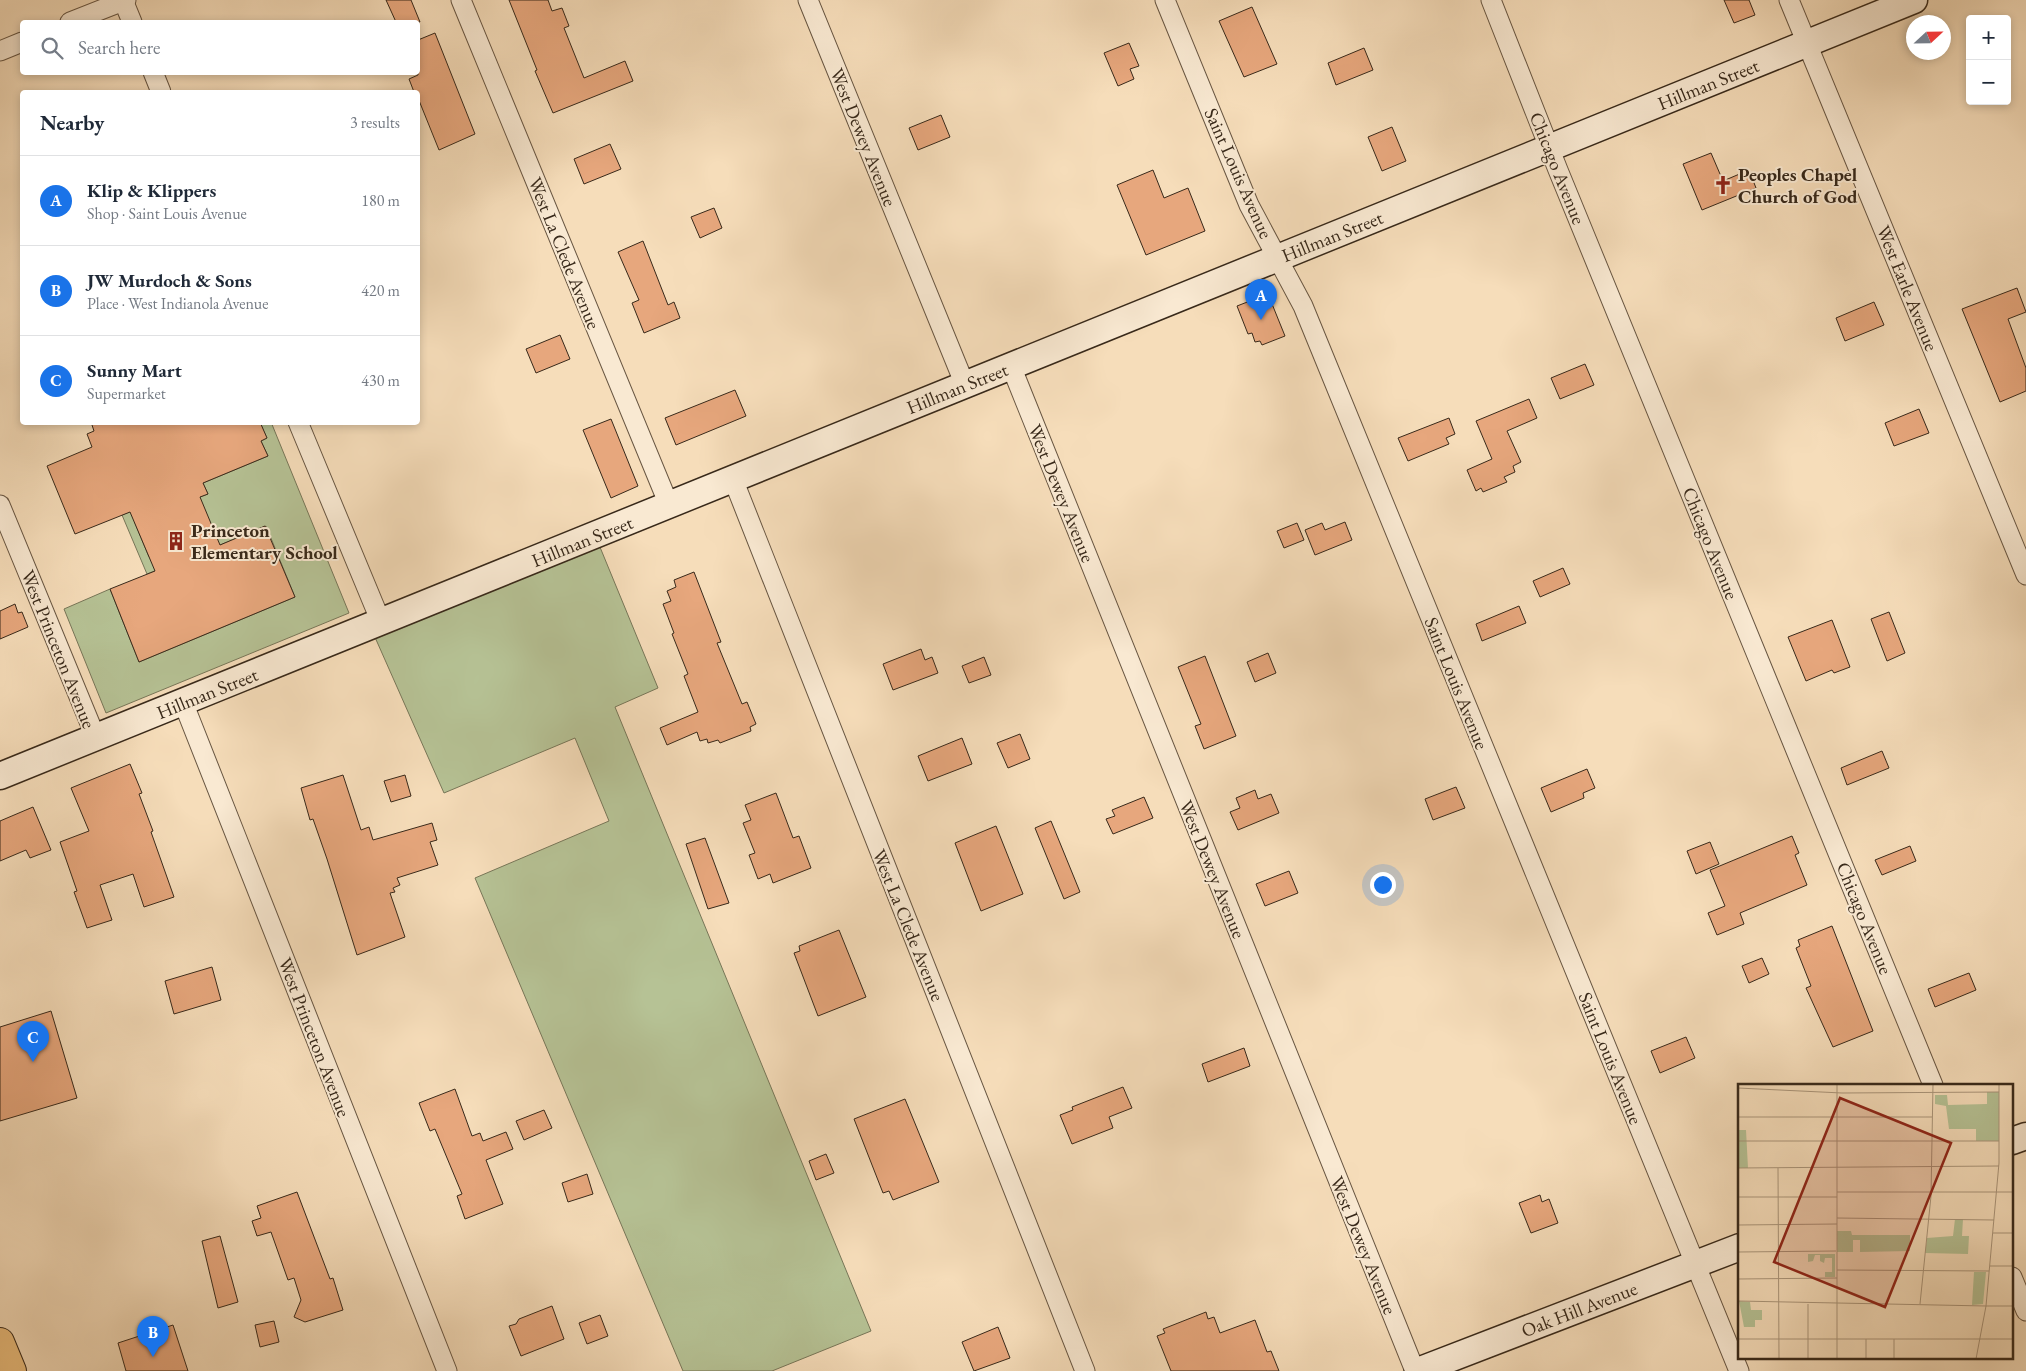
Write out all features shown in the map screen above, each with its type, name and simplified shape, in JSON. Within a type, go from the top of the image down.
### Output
[{"type":"main road","points":[[0,1342],[12,1371]]},
{"type":"street","points":[[75,20],[124,0],[131,20]]},
{"type":"street","name":"West La Clede Avenue","points":[[461,0],[669,505]]},
{"type":"street","name":"West Dewey Avenue","points":[[808,0],[965,385]]},
{"type":"street","name":"Saint Louis Avenue","points":[[1165,0],[1249,204],[1303,306],[1739,1371]]},
{"type":"street","name":"Chicago Avenue","points":[[1491,0],[1549,148],[1933,1084]]},
{"type":"street","name":"West Earle Avenue","points":[[1790,0],[2026,575]]},
{"type":"street","name":"Hillman Street","points":[[0,776],[1914,0]]},
{"type":"street","points":[[0,51],[20,43]]},
{"type":"street","points":[[154,75],[161,90]]},
{"type":"street","name":"West Dewey Avenue","points":[[1011,366],[1416,1371]]},
{"type":"street","points":[[299,425],[381,622]]},
{"type":"street","name":"West La Clede Avenue","points":[[734,479],[1086,1371]]},
{"type":"street","name":"West Princeton Avenue","points":[[0,505],[96,738]]},
{"type":"street","name":"West Princeton Avenue","points":[[184,702],[447,1371]]},
{"type":"street","points":[[2014,1141],[2026,1136]]},
{"type":"street","name":"Oak Hill Avenue","points":[[1416,1371],[1738,1248]]},
{"type":"street","points":[[2014,1282],[2026,1311]]},
{"type":"green space","points":[[261,425],[272,425],[349,613],[106,713],[64,609],[110,589],[139,662],[295,597],[266,526],[213,548],[200,497],[208,494],[203,483],[268,456],[261,441],[267,438]]},
{"type":"green space","points":[[157,500],[135,523],[149,557],[162,568],[147,574],[122,515]]},
{"type":"green space","points":[[595,535],[658,688],[615,707],[871,1331],[772,1371],[683,1371],[475,878],[609,821],[575,738],[444,793],[370,626]]},
{"type":"building","points":[[386,0],[411,0],[419,20],[395,20]]},
{"type":"building","points":[[509,0],[548,0],[552,11],[562,8],[569,26],[564,28],[584,78],[625,61],[633,81],[553,113],[535,71],[537,70]]},
{"type":"building","points":[[1724,0],[1749,0],[1755,15],[1734,23]]},
{"type":"building","points":[[1252,7],[1277,64],[1244,77],[1219,21]]},
{"type":"building","points":[[435,33],[475,134],[439,150],[420,103],[420,90],[413,90],[409,79],[420,75],[420,39]]},
{"type":"building","points":[[1129,43],[1139,66],[1130,69],[1134,79],[1118,86],[1104,53]]},
{"type":"building","points":[[1364,48],[1373,70],[1336,85],[1328,63]]},
{"type":"building","points":[[941,115],[950,137],[918,150],[909,128]]},
{"type":"building","points":[[1392,127],[1406,161],[1382,171],[1368,137]]},
{"type":"building","points":[[610,144],[621,169],[584,184],[574,159]]},
{"type":"building","name":"Peoples Chapel Church of God","points":[[1711,153],[1723,181],[1749,170],[1756,188],[1702,210],[1683,164]]},
{"type":"building","points":[[1153,170],[1164,198],[1188,188],[1205,231],[1146,255],[1117,185]]},
{"type":"building","points":[[714,208],[722,228],[700,238],[691,217]]},
{"type":"building","points":[[643,241],[668,305],[674,302],[680,318],[644,333],[632,303],[639,300],[618,252]]},
{"type":"building","points":[[2017,288],[2026,312],[2008,319],[2026,368],[2026,391],[2000,402],[1962,309]]},
{"type":"building","points":[[1268,294],[1285,336],[1262,345],[1260,341],[1255,342],[1252,333],[1248,334],[1237,306]]},
{"type":"building","points":[[1874,302],[1884,325],[1845,341],[1836,318]]},
{"type":"building","points":[[560,335],[570,359],[536,373],[526,349]]},
{"type":"building","points":[[1585,364],[1594,385],[1560,399],[1551,378]]},
{"type":"building","points":[[735,390],[746,416],[676,445],[665,418]]},
{"type":"building","points":[[1529,399],[1537,418],[1507,431],[1521,462],[1513,466],[1515,472],[1504,477],[1507,482],[1483,492],[1481,488],[1476,491],[1467,470],[1492,459],[1476,421]]},
{"type":"building","points":[[1919,409],[1929,433],[1894,446],[1885,423]]},
{"type":"building","points":[[1449,418],[1455,434],[1446,438],[1449,444],[1408,461],[1398,438]]},
{"type":"building","points":[[611,419],[638,486],[611,498],[583,430]]},
{"type":"building","name":"Princeton Elementary School","points":[[92,425],[261,425],[267,438],[261,441],[268,456],[203,483],[208,494],[200,497],[220,545],[265,526],[295,597],[139,662],[110,589],[155,571],[130,512],[75,534],[47,466],[92,447],[87,434],[94,431]]},
{"type":"building","points":[[1345,522],[1352,540],[1315,555],[1305,530],[1322,523],[1325,530]]},
{"type":"building","points":[[1297,523],[1304,540],[1284,548],[1277,531]]},
{"type":"building","points":[[1563,568],[1570,584],[1540,597],[1533,581]]},
{"type":"building","points":[[694,572],[721,642],[717,643],[742,704],[747,702],[756,724],[750,727],[751,731],[720,743],[718,740],[708,743],[707,739],[700,741],[697,732],[667,745],[660,728],[698,712],[684,676],[688,674],[672,634],[674,633],[663,604],[671,601],[667,591],[676,587],[674,580]]},
{"type":"building","points":[[15,604],[18,613],[22,612],[28,627],[0,639],[0,611]]},
{"type":"building","points":[[1519,606],[1526,623],[1482,641],[1476,624]]},
{"type":"building","points":[[1889,612],[1905,653],[1887,661],[1871,619]]},
{"type":"building","points":[[1832,620],[1850,667],[1834,673],[1832,670],[1806,681],[1788,637]]},
{"type":"building","points":[[921,649],[925,660],[932,657],[938,673],[893,690],[883,664]]},
{"type":"building","points":[[1268,653],[1276,673],[1255,682],[1247,662]]},
{"type":"building","points":[[1205,656],[1236,736],[1204,749],[1195,726],[1201,724],[1178,667]]},
{"type":"building","points":[[984,657],[991,675],[969,683],[962,666]]},
{"type":"building","points":[[1020,734],[1030,759],[1008,768],[997,743]]},
{"type":"building","points":[[962,738],[972,764],[928,781],[918,756]]},
{"type":"building","points":[[1882,751],[1889,768],[1847,785],[1841,768]]},
{"type":"building","points":[[130,764],[142,793],[139,794],[174,897],[144,907],[133,874],[100,885],[112,920],[87,928],[74,892],[77,891],[60,842],[89,831],[71,788]]},
{"type":"building","points":[[1587,769],[1595,788],[1583,793],[1584,798],[1551,812],[1541,788]]},
{"type":"building","points":[[343,775],[361,830],[369,827],[373,840],[432,823],[437,840],[430,842],[438,865],[397,878],[400,885],[393,888],[395,892],[390,893],[405,937],[357,955],[327,859],[313,819],[310,820],[301,788]]},
{"type":"building","points":[[405,775],[411,796],[391,802],[384,781]]},
{"type":"building","points":[[1456,787],[1465,808],[1433,820],[1425,799]]},
{"type":"building","points":[[1255,790],[1258,799],[1271,794],[1279,813],[1238,830],[1230,812],[1240,808],[1236,798]]},
{"type":"building","points":[[776,793],[793,838],[799,836],[811,868],[773,883],[770,874],[758,879],[749,855],[755,853],[743,823],[751,820],[745,805]]},
{"type":"building","points":[[1144,797],[1153,818],[1113,834],[1106,819],[1115,816],[1112,810]]},
{"type":"building","points":[[33,807],[51,850],[30,858],[26,850],[0,861],[0,821]]},
{"type":"building","points":[[1051,821],[1080,892],[1064,899],[1035,828]]},
{"type":"building","points":[[996,826],[1023,894],[981,911],[955,843]]},
{"type":"building","points":[[1792,836],[1799,853],[1795,855],[1807,885],[1740,913],[1744,924],[1717,935],[1708,913],[1725,906],[1710,870]]},
{"type":"building","points":[[705,838],[729,903],[708,909],[686,844]]},
{"type":"building","points":[[1710,842],[1719,864],[1696,874],[1687,851]]},
{"type":"building","points":[[1910,846],[1916,861],[1882,875],[1875,860]]},
{"type":"building","points":[[1289,871],[1298,893],[1265,906],[1256,884]]},
{"type":"building","points":[[1832,926],[1873,1031],[1833,1047],[1806,988],[1811,986],[1796,948],[1800,946],[1798,940]]},
{"type":"building","points":[[839,930],[866,997],[818,1016],[794,953],[800,951],[799,946]]},
{"type":"building","points":[[1762,958],[1769,974],[1749,983],[1742,966]]},
{"type":"building","points":[[212,967],[221,1000],[174,1014],[165,981]]},
{"type":"building","points":[[1969,973],[1976,990],[1935,1007],[1928,989]]},
{"type":"building","points":[[51,1011],[77,1098],[0,1121],[0,1027]]},
{"type":"building","points":[[1686,1037],[1695,1058],[1660,1073],[1651,1051]]},
{"type":"building","points":[[1244,1048],[1250,1066],[1208,1082],[1202,1064]]},
{"type":"building","points":[[1123,1087],[1132,1108],[1109,1117],[1113,1128],[1072,1144],[1060,1115],[1073,1110],[1072,1107]]},
{"type":"building","points":[[455,1089],[472,1136],[480,1133],[483,1141],[506,1132],[513,1149],[486,1160],[503,1204],[465,1219],[457,1196],[462,1194],[435,1129],[430,1131],[419,1103]]},
{"type":"building","points":[[905,1099],[939,1182],[893,1200],[889,1191],[883,1193],[854,1119]]},
{"type":"building","points":[[544,1110],[552,1128],[524,1140],[516,1121]]},
{"type":"building","points":[[826,1154],[834,1173],[816,1180],[809,1161]]},
{"type":"building","points":[[587,1174],[593,1194],[568,1202],[562,1183]]},
{"type":"building","points":[[297,1192],[330,1279],[333,1278],[343,1310],[305,1322],[294,1317],[301,1300],[294,1278],[288,1280],[271,1232],[257,1236],[252,1221],[261,1218],[257,1206]]},
{"type":"building","points":[[1540,1195],[1542,1202],[1549,1199],[1558,1223],[1531,1233],[1519,1203]]},
{"type":"building","points":[[220,1236],[238,1302],[218,1308],[202,1241]]},
{"type":"building","points":[[552,1306],[564,1339],[521,1356],[509,1326],[516,1324],[519,1319]]},
{"type":"building","points":[[1206,1312],[1208,1319],[1214,1317],[1220,1333],[1255,1320],[1267,1352],[1271,1351],[1279,1371],[1171,1371],[1157,1336],[1165,1333],[1163,1329]]},
{"type":"building","points":[[600,1315],[608,1336],[587,1344],[579,1323]]},
{"type":"building","points":[[274,1321],[279,1342],[260,1347],[255,1325]]},
{"type":"building","points":[[173,1325],[188,1371],[126,1371],[118,1343]]},
{"type":"building","points":[[998,1327],[1010,1358],[974,1371],[962,1342]]},
{"type":"place","name":"Peoples Chapel Church of God","points":[[1723,185]]},
{"type":"place","name":"Klip & Klippers","points":[[1261,320]]},
{"type":"place","name":"Princeton Elementary School","points":[[176,541]]},
{"type":"place","name":"Sunny Mart","points":[[33,1062]]},
{"type":"place","name":"JW Murdoch & Sons","points":[[153,1357]]}]
